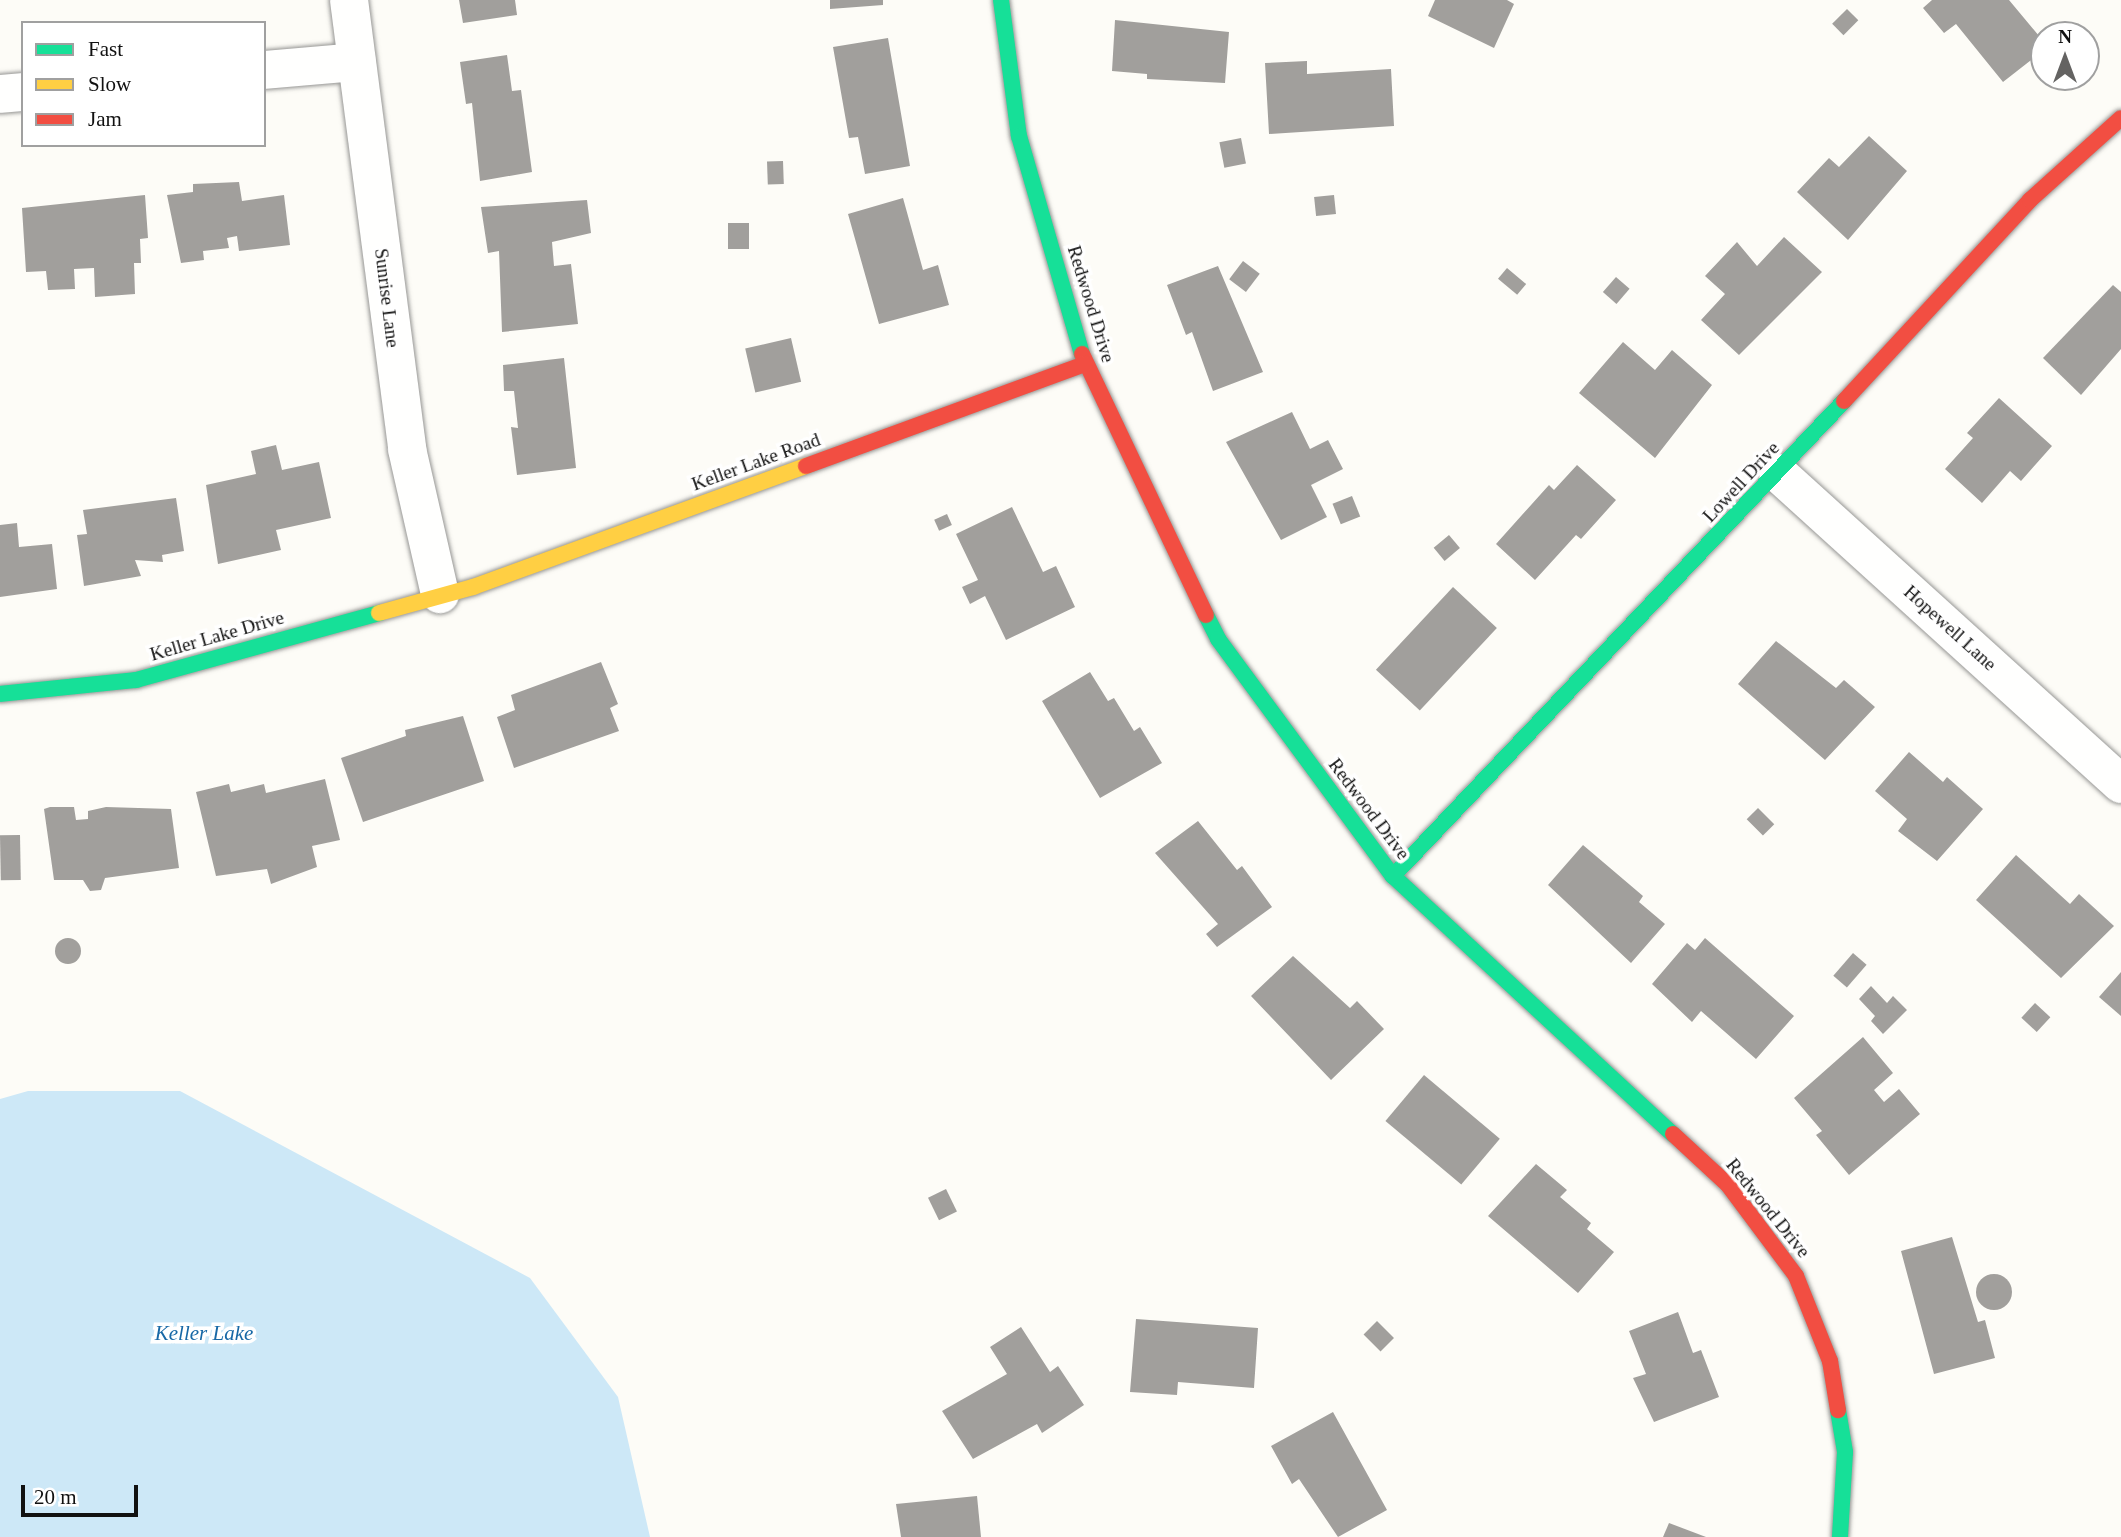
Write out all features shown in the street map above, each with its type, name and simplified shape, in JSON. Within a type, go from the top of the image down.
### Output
[{"type":"street","name":"Sunrise Lane","points":[[349,0],[407,449],[440,594]]},
{"type":"street","name":"Redwood Drive","points":[[1001,0],[1019,136],[1085,364],[1218,639],[1393,876],[1728,1185],[1796,1276],[1830,1361],[1835,1387],[1845,1452],[1840,1537]]},
{"type":"street","points":[[266,70],[357,62]]},
{"type":"street","points":[[0,94],[21,92]]},
{"type":"street","name":"Lowell Drive","points":[[1393,876],[1778,473],[2030,200],[2121,118]]},
{"type":"street","name":"Keller Lake Road","points":[[440,594],[473,587],[1085,364]]},
{"type":"street","name":"Hopewell Lane","points":[[1778,473],[2121,783]]},
{"type":"street","name":"Keller Lake Drive","points":[[0,694],[136,680],[440,594]]},
{"type":"water","name":"Keller Lake","points":[[28,1091],[180,1091],[530,1278],[618,1397],[650,1537],[0,1537],[0,1099]]},
{"type":"building","points":[[459,0],[515,0],[517,15],[463,23]]},
{"type":"building","points":[[830,0],[883,0],[883,5],[830,9]]},
{"type":"building","points":[[1435,0],[1507,0],[1514,4],[1494,48],[1428,16]]},
{"type":"building","points":[[1932,0],[2009,0],[2030,25],[2030,61],[2003,82],[1956,24],[1944,33],[1923,8]]},
{"type":"building","points":[[1847,9],[1858,20],[1843,35],[1832,24]]},
{"type":"building","points":[[1115,20],[1229,32],[1225,83],[1147,79],[1147,74],[1112,71]]},
{"type":"building","points":[[888,38],[910,166],[865,174],[858,137],[849,138],[833,47]]},
{"type":"building","points":[[507,55],[512,91],[521,90],[532,172],[480,181],[472,103],[466,104],[460,62]]},
{"type":"building","points":[[1307,61],[1307,74],[1391,69],[1394,126],[1269,134],[1265,63]]},
{"type":"building","points":[[1869,136],[1907,171],[1848,240],[1797,192],[1829,158],[1839,167]]},
{"type":"building","points":[[1241,138],[1246,164],[1224,168],[1219,142]]},
{"type":"building","points":[[783,161],[784,184],[768,185],[767,162]]},
{"type":"building","points":[[239,182],[242,201],[284,195],[290,245],[239,251],[237,236],[227,238],[229,248],[203,251],[204,260],[181,263],[167,195],[193,192],[193,184]]},
{"type":"building","points":[[145,195],[148,238],[140,239],[141,263],[134,263],[135,294],[95,297],[94,268],[74,269],[75,289],[48,290],[46,271],[26,272],[22,208]]},
{"type":"building","points":[[1334,195],[1336,214],[1316,216],[1314,197]]},
{"type":"building","points":[[903,198],[923,270],[938,265],[949,305],[879,324],[848,214]]},
{"type":"building","points":[[587,200],[591,233],[552,242],[554,266],[571,264],[578,324],[502,332],[499,251],[488,253],[481,207]]},
{"type":"building","points":[[728,223],[749,223],[749,249],[728,249]]},
{"type":"building","points":[[1784,237],[1822,272],[1739,355],[1701,320],[1725,294],[1705,276],[1737,242],[1757,266]]},
{"type":"building","points":[[1243,261],[1260,274],[1246,292],[1229,279]]},
{"type":"building","points":[[1218,266],[1263,372],[1213,391],[1192,332],[1186,335],[1167,285]]},
{"type":"building","points":[[1507,268],[1526,284],[1517,295],[1498,279]]},
{"type":"building","points":[[1616,277],[1630,289],[1616,304],[1603,292]]},
{"type":"building","points":[[2113,285],[2121,292],[2121,349],[2081,395],[2043,358]]},
{"type":"building","points":[[791,338],[801,382],[755,392],[745,349]]},
{"type":"building","points":[[1623,342],[1655,370],[1672,350],[1712,385],[1655,458],[1579,393]]},
{"type":"building","points":[[564,358],[576,468],[517,475],[511,427],[518,428],[514,391],[504,391],[503,365]]},
{"type":"building","points":[[1999,398],[2052,446],[2021,481],[2010,471],[1982,503],[1945,469],[1973,438],[1967,433]]},
{"type":"building","points":[[1292,412],[1310,449],[1328,440],[1343,469],[1311,485],[1327,517],[1281,540],[1226,442]]},
{"type":"building","points":[[276,445],[282,470],[319,462],[331,518],[276,530],[281,550],[218,564],[206,485],[256,474],[251,451]]},
{"type":"building","points":[[1577,465],[1616,500],[1581,539],[1576,535],[1535,580],[1496,544],[1549,485],[1554,490]]},
{"type":"building","points":[[1352,496],[1360,516],[1341,524],[1333,504]]},
{"type":"building","points":[[176,498],[184,551],[162,555],[163,562],[135,560],[141,576],[84,586],[77,535],[87,534],[83,510]]},
{"type":"building","points":[[1012,507],[1043,572],[1056,566],[1075,607],[1006,640],[985,596],[970,604],[962,587],[978,580],[956,534]]},
{"type":"building","points":[[947,514],[952,525],[939,531],[934,520]]},
{"type":"building","points":[[17,523],[19,547],[52,544],[57,589],[0,597],[0,525]]},
{"type":"building","points":[[1449,535],[1460,548],[1445,561],[1434,548]]},
{"type":"building","points":[[1453,587],[1497,628],[1420,711],[1376,670]]},
{"type":"building","points":[[1776,641],[1836,688],[1844,680],[1875,707],[1825,760],[1738,684]]},
{"type":"building","points":[[601,662],[618,704],[610,708],[619,731],[514,768],[497,717],[515,710],[511,695]]},
{"type":"building","points":[[1090,672],[1108,701],[1114,698],[1134,731],[1140,727],[1162,763],[1100,798],[1042,701]]},
{"type":"building","points":[[463,716],[484,781],[363,822],[341,758],[406,736],[405,730]]},
{"type":"building","points":[[1909,752],[1943,782],[1947,777],[1983,809],[1937,861],[1898,831],[1907,819],[1875,791]]},
{"type":"building","points":[[325,779],[340,840],[312,846],[317,867],[271,884],[267,869],[216,876],[196,792],[229,784],[231,792],[264,784],[266,793]]},
{"type":"building","points":[[74,807],[76,820],[88,819],[88,811],[106,807],[171,809],[179,868],[105,878],[101,890],[90,891],[83,880],[54,880],[44,809]]},
{"type":"building","points":[[1758,808],[1774,824],[1763,836],[1747,819]]},
{"type":"building","points":[[1198,821],[1237,870],[1242,866],[1272,907],[1217,947],[1206,934],[1218,924],[1155,853]]},
{"type":"building","points":[[0,835],[20,835],[21,880],[1,880]]},
{"type":"building","points":[[1583,845],[1643,896],[1639,902],[1665,924],[1631,963],[1548,885]]},
{"type":"building","points":[[2016,855],[2070,904],[2079,894],[2114,926],[2061,978],[1976,900]]},
{"type":"building","points":[[68,938],[77,942],[81,951],[77,960],[68,964],[59,960],[55,951],[59,942]]},
{"type":"building","points":[[1705,938],[1794,1016],[1756,1059],[1701,1011],[1692,1022],[1652,984],[1687,943],[1695,950]]},
{"type":"building","points":[[1853,953],[1867,965],[1847,987],[1833,976]]},
{"type":"building","points":[[1293,956],[1350,1008],[1357,1001],[1384,1029],[1331,1080],[1251,996]]},
{"type":"building","points":[[2121,972],[2121,1016],[2099,997]]},
{"type":"building","points":[[1871,986],[1887,1003],[1893,996],[1907,1010],[1883,1034],[1871,1021],[1875,1016],[1859,999]]},
{"type":"building","points":[[2035,1003],[2050,1017],[2037,1032],[2021,1018]]},
{"type":"building","points":[[1863,1037],[1893,1073],[1874,1090],[1884,1102],[1899,1089],[1920,1114],[1849,1175],[1816,1135],[1822,1131],[1794,1098]]},
{"type":"building","points":[[1424,1075],[1500,1139],[1461,1185],[1385,1121]]},
{"type":"building","points":[[1536,1164],[1567,1190],[1560,1197],[1591,1223],[1587,1229],[1614,1252],[1578,1293],[1488,1216]]},
{"type":"building","points":[[946,1189],[957,1211],[939,1220],[928,1198]]},
{"type":"building","points":[[1952,1237],[1978,1322],[1985,1320],[1995,1358],[1934,1374],[1901,1251]]},
{"type":"building","points":[[1994,1274],[2007,1279],[2012,1292],[2007,1305],[1994,1310],[1981,1305],[1976,1292],[1981,1279]]},
{"type":"building","points":[[1678,1312],[1693,1353],[1701,1350],[1719,1397],[1654,1422],[1633,1378],[1646,1374],[1629,1331]]},
{"type":"building","points":[[1136,1319],[1258,1328],[1254,1388],[1178,1382],[1177,1395],[1130,1392]]},
{"type":"building","points":[[1377,1321],[1394,1338],[1381,1351],[1364,1334]]},
{"type":"building","points":[[1021,1327],[1050,1372],[1058,1366],[1084,1405],[1042,1433],[1037,1424],[973,1459],[942,1411],[1007,1374],[990,1347]]},
{"type":"building","points":[[1333,1412],[1387,1510],[1338,1537],[1299,1479],[1292,1484],[1271,1446]]},
{"type":"building","points":[[977,1496],[981,1537],[901,1537],[896,1504]]},
{"type":"building","points":[[1669,1523],[1706,1537],[1663,1537]]},
{"type":"traffic: fast","points":[[1001,0],[1019,136],[1082,354]]},
{"type":"traffic: fast","points":[[1393,876],[1844,401]]},
{"type":"traffic: fast","points":[[0,694],[136,680],[379,613]]},
{"type":"traffic: fast","points":[[1206,615],[1218,639],[1393,876],[1673,1134]]},
{"type":"traffic: fast","points":[[1838,1410],[1845,1452],[1840,1537]]},
{"type":"traffic: slow","points":[[379,613],[473,587],[806,466]]},
{"type":"traffic: jam","points":[[1844,401],[2030,200],[2121,118]]},
{"type":"traffic: jam","points":[[1082,354],[1206,615]]},
{"type":"traffic: jam","points":[[806,466],[1085,364]]},
{"type":"traffic: jam","points":[[1673,1134],[1728,1185],[1796,1276],[1830,1361],[1838,1410]]}]
